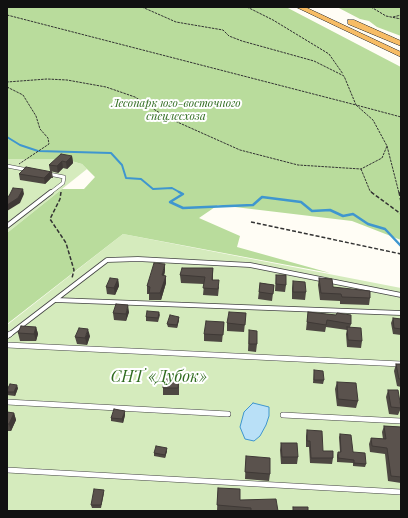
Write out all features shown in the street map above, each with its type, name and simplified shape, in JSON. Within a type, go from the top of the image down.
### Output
[{"type":"highway","points":[[299,7],[401,55]]},
{"type":"highway","points":[[325,10],[401,44]]},
{"type":"lane","points":[[7,166],[30,170]]},
{"type":"lane","points":[[7,226],[63,183],[64,177],[44,173]]},
{"type":"lane","points":[[7,336],[107,260],[138,259],[250,265],[401,296]]},
{"type":"lane","points":[[55,300],[401,313]]},
{"type":"lane","points":[[7,345],[401,364]]},
{"type":"lane","points":[[7,402],[228,414]]},
{"type":"lane","points":[[283,415],[401,421]]},
{"type":"lane","points":[[7,470],[401,492]]},
{"type":"path","points":[[142,7],[176,22],[192,26],[223,30],[229,36],[242,42],[314,61],[344,76]]},
{"type":"path","points":[[247,7],[273,20],[328,54],[344,76],[356,105],[373,120],[388,146],[401,202]]},
{"type":"path","points":[[371,7],[386,16],[401,19]]},
{"type":"path","points":[[7,15],[110,43],[400,117]]},
{"type":"path","points":[[393,17],[401,15]]},
{"type":"path","points":[[7,82],[47,79],[68,80],[106,87],[135,97],[166,117],[240,150],[298,165],[361,169],[382,158],[388,146]]},
{"type":"path","points":[[7,87],[23,95],[36,116],[40,129],[48,138],[49,144],[21,161],[16,167]]},
{"type":"path","points":[[361,169],[370,191],[401,214]]},
{"type":"path","points":[[63,183],[60,199],[50,219],[66,243],[74,270],[70,284]]},
{"type":"path","points":[[251,222],[401,254]]},
{"type":"green space","name":"Лесопарк юго-восточного спецлесхоза","points":[[7,7],[286,7],[401,67],[401,240],[352,221],[218,205],[199,218],[240,236],[237,247],[330,273],[123,234],[7,324],[7,233],[62,189],[84,189],[95,177],[82,164],[64,159],[7,159]]},
{"type":"green space","points":[[337,7],[401,7],[401,36],[377,27],[369,21],[360,19]]},
{"type":"green space","points":[[7,159],[64,159],[82,164],[87,169],[7,233]]},
{"type":"green space","name":"СНТ «Дубок»","points":[[123,234],[401,288],[401,511],[7,511],[7,325]]},
{"type":"water","points":[[253,403],[269,407],[269,416],[266,425],[260,436],[254,441],[245,439],[240,427],[244,412]]},
{"type":"building","points":[[61,154],[72,156],[66,162],[62,161],[57,166],[49,165]]},
{"type":"building","points":[[26,167],[52,172],[44,178],[19,174]]},
{"type":"building","points":[[13,188],[23,189],[18,198],[7,205],[7,197]]},
{"type":"building","points":[[154,263],[165,264],[162,275],[166,276],[160,293],[149,293],[150,287],[147,286]]},
{"type":"building","points":[[182,268],[213,268],[212,280],[219,280],[218,289],[203,288],[205,277],[180,275]]},
{"type":"building","points":[[276,275],[286,275],[286,285],[276,284]]},
{"type":"building","points":[[110,278],[118,279],[114,288],[106,287]]},
{"type":"building","points":[[319,278],[332,279],[333,287],[370,291],[370,298],[342,297],[341,294],[321,293]]},
{"type":"building","points":[[293,281],[305,282],[306,292],[293,292]]},
{"type":"building","points":[[260,283],[274,285],[273,294],[259,292]]},
{"type":"building","points":[[116,304],[128,305],[126,314],[113,313]]},
{"type":"building","points":[[147,311],[159,312],[158,318],[146,317]]},
{"type":"building","points":[[229,312],[246,313],[245,325],[227,323]]},
{"type":"building","points":[[308,312],[351,315],[351,324],[327,320],[326,325],[307,322]]},
{"type":"building","points":[[170,315],[179,317],[177,325],[167,324]]},
{"type":"building","points":[[393,318],[401,319],[401,329],[394,328]]},
{"type":"building","points":[[206,321],[224,322],[223,335],[204,334]]},
{"type":"building","points":[[21,326],[36,327],[34,334],[18,333]]},
{"type":"building","points":[[347,327],[361,328],[362,341],[348,340]]},
{"type":"building","points":[[79,328],[88,329],[85,338],[75,337]]},
{"type":"building","points":[[249,330],[257,331],[257,344],[249,344]]},
{"type":"building","points":[[396,364],[401,364],[401,379],[399,379]]},
{"type":"building","points":[[314,370],[323,371],[324,380],[314,380]]},
{"type":"building","points":[[163,377],[179,377],[178,388],[163,388]]},
{"type":"building","points":[[337,382],[356,383],[358,401],[338,399]]},
{"type":"building","points":[[10,384],[17,385],[14,392],[7,392]]},
{"type":"building","points":[[388,390],[398,390],[401,408],[391,407]]},
{"type":"building","points":[[114,409],[125,411],[122,419],[111,418]]},
{"type":"building","points":[[7,412],[14,413],[9,424],[7,424]]},
{"type":"building","points":[[384,426],[401,427],[401,477],[391,476],[387,448],[372,446],[371,438],[386,439]]},
{"type":"building","points":[[307,430],[322,431],[323,451],[333,451],[333,458],[311,458],[310,441],[307,441]]},
{"type":"building","points":[[340,434],[351,435],[353,452],[365,453],[366,464],[354,463],[354,460],[338,458],[338,452],[341,452]]},
{"type":"building","points":[[281,443],[297,443],[298,457],[282,457]]},
{"type":"building","points":[[156,446],[167,448],[165,455],[154,453]]},
{"type":"building","points":[[246,456],[270,458],[270,474],[245,472]]},
{"type":"building","points":[[218,488],[240,489],[240,500],[276,499],[278,511],[251,511],[251,508],[217,505]]},
{"type":"building","points":[[94,489],[104,490],[101,505],[91,505]]},
{"type":"building","points":[[293,507],[308,507],[308,511],[293,511]]},
{"type":"waterway","points":[[7,137],[20,145],[38,151],[111,153],[122,165],[126,178],[141,179],[153,189],[172,188],[181,193]]},
{"type":"waterway","points":[[181,193],[183,194],[170,202],[183,208],[253,205],[262,197],[301,202],[312,211],[330,210],[343,216],[353,214],[368,224],[385,229],[401,246]]}]
